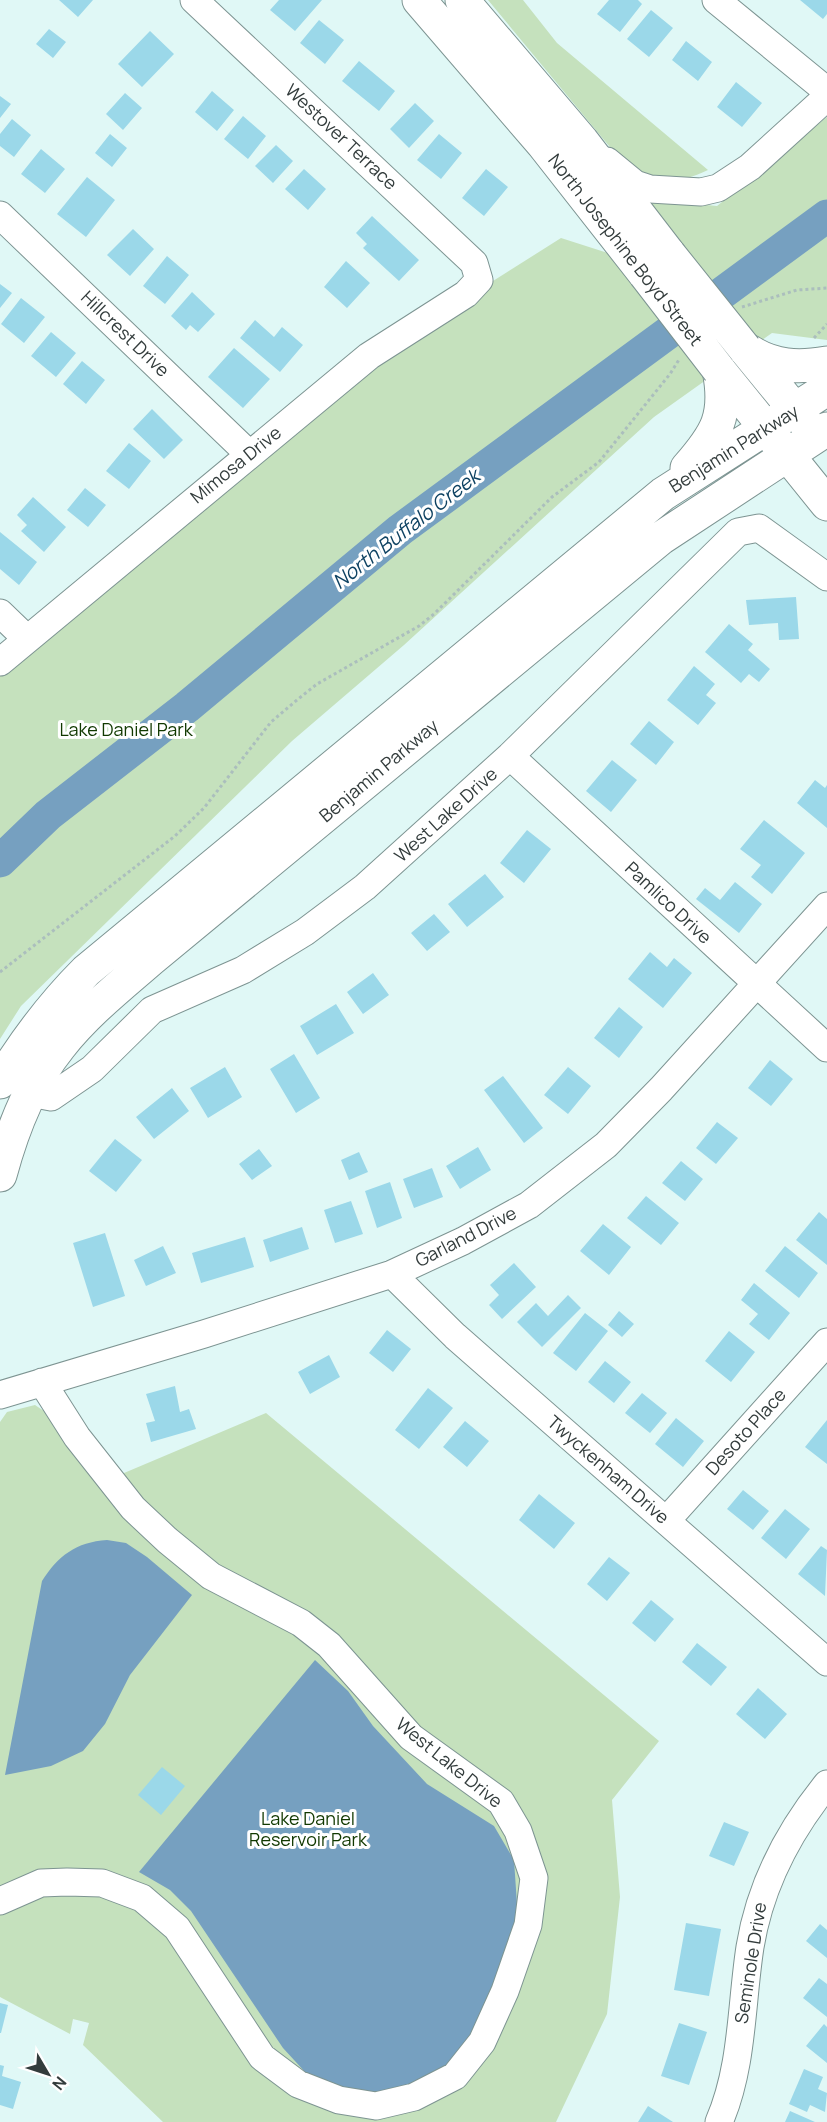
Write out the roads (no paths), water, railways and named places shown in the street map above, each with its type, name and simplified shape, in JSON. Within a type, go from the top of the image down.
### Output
[{"type":"main road","points":[[407,0],[454,40]]},
{"type":"main road","name":"North Josephine Boyd Street","points":[[419,0],[543,144],[657,264],[745,349],[795,410],[824,438]]},
{"type":"main road","name":"North Josephine Boyd Street","points":[[462,0],[582,141],[719,370],[827,504]]},
{"type":"main road","points":[[745,349],[764,360],[782,365],[804,367],[827,363]]},
{"type":"main road","points":[[663,494],[711,440],[719,424],[723,391],[719,370]]},
{"type":"main road","name":"Benjamin Parkway","points":[[0,1082],[26,1041],[54,1004],[86,971],[663,494],[827,389]]},
{"type":"main road","name":"Benjamin Parkway","points":[[0,1175],[9,1143],[30,1093],[59,1047],[73,1031],[150,960],[661,538],[788,456],[824,438]]},
{"type":"street","name":"Westover Terrace","points":[[194,0],[474,263],[479,280]]},
{"type":"street","points":[[716,0],[827,91]]},
{"type":"street","points":[[582,141],[635,184],[666,192],[701,192],[718,188],[750,167],[827,97]]},
{"type":"street","name":"Hillcrest Drive","points":[[0,214],[249,454]]},
{"type":"street","name":"Mimosa Drive","points":[[2,657],[27,639],[369,356],[466,294],[479,280]]},
{"type":"street","name":"West Lake Drive","points":[[30,1093],[51,1097],[92,1069],[152,1010],[243,970],[305,932],[374,880],[510,756],[738,532],[759,528],[827,577]]},
{"type":"street","points":[[0,613],[27,639]]},
{"type":"street","name":"Pamlico Drive","points":[[510,756],[757,986],[827,1048]]},
{"type":"street","name":"Garland Drive","points":[[0,1395],[204,1334],[392,1274],[463,1241],[537,1199],[606,1145],[757,986],[827,906]]},
{"type":"street","name":"Twyckenham Drive","points":[[392,1274],[455,1336],[827,1662]]},
{"type":"street","name":"Desoto Place","points":[[666,1521],[827,1342]]},
{"type":"street","name":"West Lake Drive","points":[[0,1901],[41,1883],[67,1882],[102,1883],[142,1898],[177,1928],[262,2057],[298,2084],[339,2100],[376,2106],[414,2097],[454,2076],[482,2042],[505,1991],[528,1925],[534,1878],[518,1831],[501,1802],[411,1737],[329,1645],[300,1623],[211,1576],[167,1540],[133,1508],[105,1473],[77,1437],[42,1382]]},
{"type":"street","name":"Seminole Drive","points":[[719,2122],[734,2071],[750,1947],[761,1896],[783,1847],[827,1784]]},
{"type":"water","points":[[107,1540],[126,1543],[147,1557],[192,1595],[130,1675],[105,1724],[83,1751],[51,1766],[5,1775],[42,1581],[55,1564],[69,1552],[86,1544]]},
{"type":"water","points":[[315,1660],[348,1691],[373,1726],[427,1784],[494,1826],[514,1860],[518,1919],[486,2013],[454,2062],[418,2084],[388,2091],[357,2092],[331,2085],[306,2073],[283,2048],[191,1911],[170,1890],[139,1872]]},
{"type":"waterway","name":"North Buffalo Creek","points":[[0,861],[48,815],[187,707],[400,530],[827,216]]},
{"type":"park label","name":"Lake Daniel Park","points":[[126,730]]},
{"type":"park label","name":"Lake Daniel Reservoir Park","points":[[308,1829]]}]
